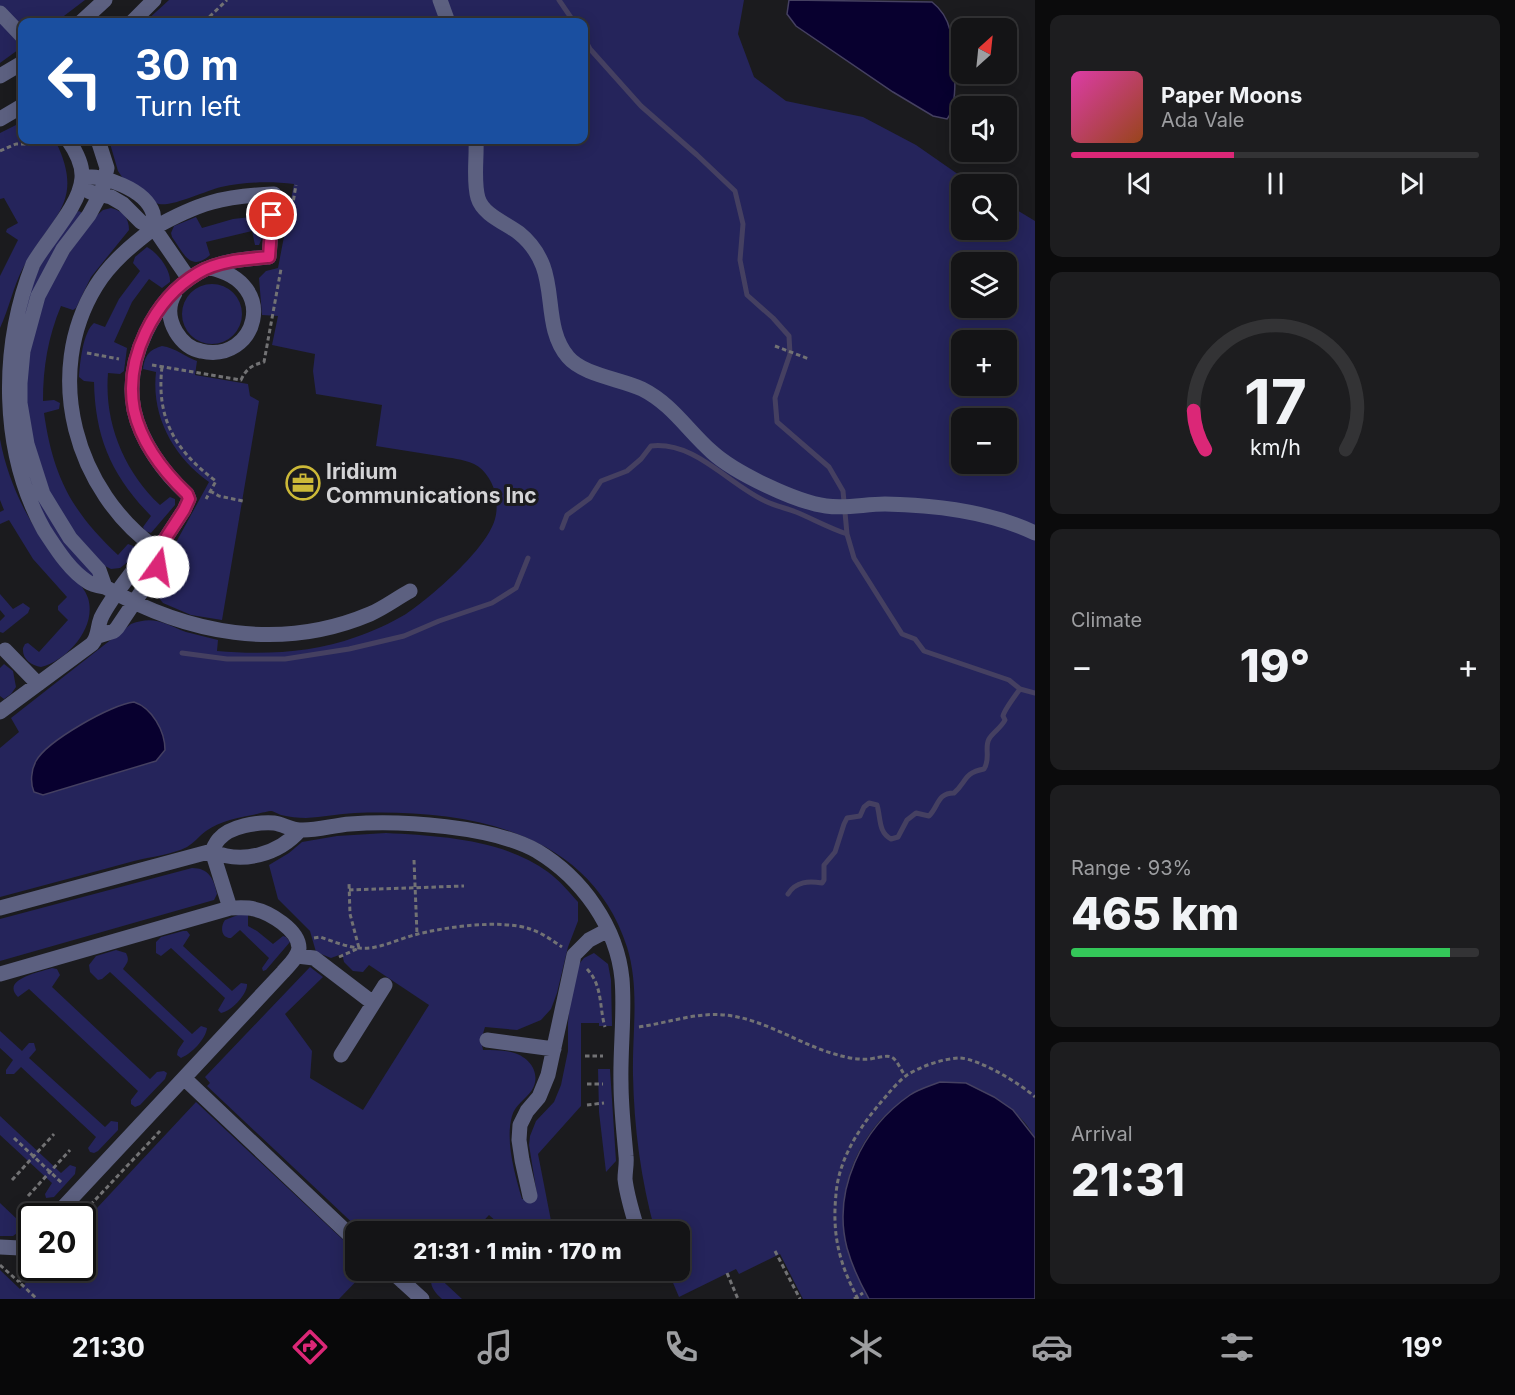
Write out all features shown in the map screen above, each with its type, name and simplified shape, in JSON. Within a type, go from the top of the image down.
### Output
[{"type":"street","points":[[85,18],[105,0]]},
{"type":"street","points":[[136,18],[154,0]]},
{"type":"street","points":[[440,0],[447,18]]},
{"type":"street","points":[[0,13],[18,32]]},
{"type":"street","points":[[0,76],[18,65]]},
{"type":"street","points":[[0,119],[18,108]]},
{"type":"street","points":[[70,144],[81,167],[80,184],[63,219],[32,266],[13,315],[2,356],[6,426],[16,469],[26,499],[47,535],[64,558],[89,584],[111,590],[196,626],[254,634],[282,635],[315,630],[352,620],[371,613],[410,591]]},
{"type":"street","points":[[100,144],[105,156],[106,179],[89,215],[58,257],[38,296],[25,341],[20,403],[27,444],[43,494],[70,538],[99,570],[111,590]]},
{"type":"street","points":[[476,144],[478,199],[486,211],[521,235],[534,248],[543,266],[557,339],[568,358],[584,368],[642,389],[663,403],[722,460],[805,502],[856,508],[882,504],[974,512],[1035,533]]},
{"type":"street","points":[[80,184],[106,179],[132,190],[144,201],[153,212],[154,228],[184,283]]},
{"type":"street","points":[[80,184],[123,204],[141,222],[154,228]]},
{"type":"street","points":[[0,712],[87,649],[98,636],[114,631],[158,567],[156,553],[125,523],[105,498],[94,479],[77,435],[70,404],[69,381],[72,350],[83,314],[96,285],[121,254],[154,228],[181,213],[208,202],[241,196],[274,194],[269,257],[246,259],[209,268],[184,283],[152,319],[145,333],[133,388],[134,410],[144,437],[156,459],[189,499],[156,553],[144,556],[111,590],[100,621],[98,636]]},
{"type":"street","points":[[184,283],[171,300],[170,312],[172,325],[183,342],[196,350],[211,354],[226,351],[239,344],[252,323],[254,312],[251,297],[245,285],[234,276],[209,268]]},
{"type":"street","points":[[5,650],[38,684]]},
{"type":"street","points":[[230,908],[212,851],[219,839],[230,831],[252,825],[274,823],[300,830],[370,822],[407,823],[451,828],[514,841],[537,851],[585,892],[608,930],[622,976],[621,1084],[627,1160],[625,1177],[635,1221]]},
{"type":"street","points":[[0,908],[212,851],[234,858],[279,849],[291,841],[300,830]]},
{"type":"street","points":[[0,974],[230,908],[254,909],[273,915],[295,935],[299,946],[297,956],[67,1203]]},
{"type":"street","points":[[530,1196],[519,1140],[520,1125],[527,1111],[539,1097],[548,1075],[574,955],[589,940],[608,930]]},
{"type":"street","points":[[297,956],[314,958],[373,1003]]},
{"type":"street","points":[[341,1055],[385,985]]},
{"type":"street","points":[[487,1040],[554,1049]]},
{"type":"street","points":[[184,1078],[345,1231]]},
{"type":"street","points":[[0,1247],[18,1248]]},
{"type":"street","points":[[411,1281],[422,1299]]},
{"type":"path","points":[[208,18],[227,0]]},
{"type":"path","points":[[0,151],[18,144]]},
{"type":"path","points":[[290,218],[296,184]]},
{"type":"path","points":[[72,350],[241,380],[246,370],[264,362],[282,262]]},
{"type":"path","points":[[775,346],[809,359]]},
{"type":"path","points":[[210,491],[219,496],[243,501]]},
{"type":"path","points":[[414,861],[417,934]]},
{"type":"path","points":[[349,883],[350,914],[359,948]]},
{"type":"path","points":[[349,890],[464,886]]},
{"type":"path","points":[[585,1056],[603,1056]]},
{"type":"path","points":[[863,1293],[856,1298],[839,1257],[836,1236],[836,1192],[840,1171],[848,1152],[871,1113],[905,1076],[936,1062],[961,1058],[988,1068],[1035,1097]]},
{"type":"path","points":[[587,1084],[603,1084]]},
{"type":"path","points":[[587,1105],[604,1103]]},
{"type":"path","points":[[93,1203],[165,1125]]},
{"type":"path","points":[[12,1180],[54,1134]]},
{"type":"path","points":[[14,1138],[83,1203]]},
{"type":"path","points":[[28,1196],[70,1150]]},
{"type":"path","points":[[776,1251],[800,1299]]},
{"type":"path","points":[[0,1264],[37,1299]]},
{"type":"path","points":[[727,1273],[738,1299]]},
{"type":"shaded area","points":[[0,0],[85,0],[61,18],[18,18],[18,50],[0,63]]},
{"type":"shaded area","points":[[169,0],[744,0],[738,34],[754,77],[786,101],[863,117],[916,145],[958,174],[951,174],[951,240],[1017,240],[1017,210],[1035,221],[1035,1138],[1014,1111],[966,1083],[897,1107],[884,1116],[867,1137],[855,1161],[844,1200],[844,1220],[852,1260],[869,1299],[803,1299],[780,1254],[739,1274],[736,1269],[679,1297],[672,1281],[690,1281],[690,1221],[653,1221],[646,1193],[635,1115],[634,995],[627,947],[609,907],[584,875],[553,851],[517,834],[479,822],[438,816],[355,813],[303,818],[284,816],[270,811],[217,825],[190,845],[175,852],[0,897],[0,748],[19,732],[11,718],[131,624],[153,620],[218,640],[217,651],[288,652],[340,642],[394,621],[429,596],[470,558],[490,531],[496,514],[493,487],[486,474],[478,467],[470,462],[456,459],[376,446],[382,405],[316,394],[313,371],[315,354],[272,345],[278,316],[262,315],[259,278],[266,271],[278,268],[294,184],[266,182],[230,185],[172,203],[159,204],[144,196],[122,177],[110,144],[588,144],[588,18],[149,18]]},
{"type":"shaded area","points":[[789,0],[932,2],[941,11],[951,37],[951,84],[955,84],[955,89],[954,96],[951,96],[951,112],[947,119],[933,116],[893,92],[796,26],[787,14]]},
{"type":"shaded area","points":[[18,124],[18,144],[57,144],[64,162],[67,180],[66,195],[61,208],[23,268],[0,328],[0,276],[18,240],[6,232],[18,223],[4,198],[0,199],[0,133]]},
{"type":"shaded area","points":[[254,202],[262,206],[262,238],[259,245],[255,245],[252,231],[206,242],[210,255],[197,262],[184,254],[172,237],[174,226],[196,217],[202,228],[233,219],[251,217],[251,205]]},
{"type":"shaded area","points":[[111,208],[124,216],[129,230],[91,277],[76,308],[73,310],[61,306],[47,352],[43,401],[54,400],[60,403],[59,409],[44,413],[59,474],[76,507],[118,555],[128,544],[136,547],[137,552],[133,558],[120,568],[111,569],[87,551],[55,509],[26,419],[26,361],[49,281],[95,217],[103,210]]},
{"type":"shaded area","points":[[79,211],[82,213],[81,218],[55,255],[36,294],[24,334],[18,375],[20,416],[28,457],[43,498],[64,538],[97,575],[96,581],[84,573],[66,553],[53,534],[36,500],[23,466],[15,431],[12,395],[14,360],[20,324],[31,289],[52,243],[65,224]]},
{"type":"shaded area","points":[[147,247],[163,262],[170,282],[162,288],[149,279],[132,302],[114,342],[127,348],[124,371],[120,374],[108,373],[108,392],[113,428],[136,477],[160,505],[170,497],[175,499],[175,505],[151,533],[145,531],[143,527],[151,516],[126,486],[108,455],[98,421],[94,382],[84,381],[79,377],[83,348],[90,327],[94,323],[105,327],[119,299],[140,271],[133,263],[135,257]]},
{"type":"shaded area","points":[[212,284],[229,289],[237,297],[242,314],[237,331],[229,339],[212,344],[195,339],[187,331],[182,314],[187,297],[195,289]]},
{"type":"shaded area","points":[[162,346],[197,361],[195,375],[248,384],[250,396],[259,401],[222,620],[191,615],[163,603],[156,590],[162,568],[209,482],[185,460],[167,434],[157,404],[156,372],[143,369],[148,354]]},
{"type":"shaded area","points":[[0,439],[8,471],[21,502],[37,532],[56,559],[86,593],[90,609],[84,631],[78,641],[61,657],[41,667],[28,661],[23,648],[28,643],[39,652],[68,620],[58,610],[58,606],[67,597],[33,559],[9,520],[0,524],[0,512],[4,510],[0,500]]},
{"type":"shaded area","points":[[0,594],[13,609],[23,603],[30,608],[28,613],[3,633],[0,632],[0,621],[5,616],[0,610]]},
{"type":"shaded area","points":[[4,664],[13,671],[16,687],[4,699],[0,696],[0,668]]},
{"type":"shaded area","points":[[134,702],[152,715],[163,735],[165,750],[156,761],[43,795],[34,792],[32,772],[42,753],[66,734],[96,716]]},
{"type":"shaded area","points":[[386,833],[449,838],[491,846],[511,852],[548,872],[578,902],[578,921],[568,947],[551,1009],[541,1020],[517,1030],[485,1027],[481,1040],[483,1050],[511,1052],[523,1057],[532,1066],[535,1084],[512,1116],[510,1136],[516,1179],[522,1199],[537,1195],[529,1145],[530,1136],[536,1121],[554,1102],[561,1085],[568,1051],[570,1001],[579,964],[584,958],[594,953],[608,964],[611,980],[612,1026],[581,1023],[581,1106],[538,1154],[551,1221],[496,1221],[489,1215],[483,1221],[350,1221],[207,1086],[210,1083],[205,1077],[310,967],[323,977],[285,1014],[312,1051],[310,1078],[363,1110],[429,1005],[369,965],[363,972],[353,971],[344,962],[342,954],[331,958],[316,952],[310,931],[278,899],[269,865],[302,842],[337,836]]},
{"type":"shaded area","points":[[192,868],[203,870],[210,875],[217,894],[214,900],[0,961],[0,919]]},
{"type":"shaded area","points":[[243,913],[248,915],[248,926],[273,944],[283,936],[290,942],[266,970],[263,971],[262,968],[269,958],[240,930],[231,938],[223,934],[225,920]]},
{"type":"shaded area","points":[[187,931],[190,935],[183,946],[232,991],[241,983],[247,984],[242,997],[225,1012],[221,1013],[218,1010],[225,998],[171,948],[161,956],[156,953],[156,942],[161,937]]},
{"type":"shaded area","points":[[116,950],[126,953],[128,958],[123,969],[192,1034],[201,1026],[207,1028],[201,1041],[189,1053],[181,1058],[177,1055],[184,1041],[110,972],[98,980],[90,972],[89,965],[96,956]]},
{"type":"shaded area","points":[[52,968],[57,969],[60,975],[52,987],[150,1079],[157,1072],[167,1073],[165,1079],[140,1105],[135,1107],[131,1104],[131,1100],[138,1091],[29,989],[18,997],[14,991],[14,985],[24,977]]},
{"type":"shaded area","points":[[0,1031],[22,1051],[29,1043],[34,1043],[36,1050],[29,1058],[105,1127],[111,1121],[118,1122],[118,1130],[98,1151],[90,1152],[88,1148],[96,1137],[21,1067],[14,1074],[6,1074],[13,1060],[0,1048]]},
{"type":"shaded area","points":[[598,1069],[610,1069],[616,1161],[606,1172],[599,1112]]},
{"type":"shaded area","points":[[940,1082],[966,1083],[994,1097],[1013,1110],[1035,1138],[1035,1299],[869,1299],[856,1274],[847,1248],[843,1226],[844,1204],[855,1162],[865,1143],[893,1109],[913,1093]]},
{"type":"shaded area","points":[[196,1102],[345,1242],[345,1281],[356,1281],[339,1299],[0,1299],[0,1270],[20,1289],[28,1281],[96,1281],[96,1209]]},
{"type":"shaded area","points":[[0,1116],[61,1173],[70,1165],[76,1167],[75,1174],[54,1197],[46,1198],[45,1194],[52,1183],[0,1135]]},
{"type":"shaded area","points":[[0,1203],[18,1220],[18,1232],[13,1236],[0,1236]]},
{"type":"shaded area","points":[[431,1281],[443,1281],[462,1299],[442,1299],[432,1287]]},
{"type":"waterway","points":[[559,0],[571,18]]},
{"type":"waterway","points":[[588,45],[641,106],[735,191],[743,224],[740,260],[747,295],[789,336],[790,354],[775,398],[777,422],[829,467],[843,491],[847,534],[854,558],[902,634],[915,639],[924,651],[1009,680],[1020,689],[1035,693]]},
{"type":"waterway","points":[[562,528],[567,515],[590,498],[601,481],[627,471],[651,446],[667,446],[697,457],[765,501],[847,534]]},
{"type":"waterway","points":[[182,653],[227,659],[285,659],[349,649],[404,636],[492,603],[516,588],[528,558]]},
{"type":"waterway","points":[[788,894],[803,883],[822,883],[824,865],[835,852],[847,818],[860,816],[864,807],[869,803],[877,805],[884,833],[891,839],[898,837],[907,820],[916,813],[929,816],[944,795],[954,793],[972,773],[984,769],[989,739],[1005,720],[1003,716],[1020,689]]},
{"type":"place","name":"Iridium Communications Inc","points":[[303,483]]},
{"type":"route","points":[[158,567],[154,556],[189,499],[156,459],[144,437],[134,410],[135,367],[145,333],[163,303],[189,279],[209,268],[246,259],[269,257],[272,215]]}]
